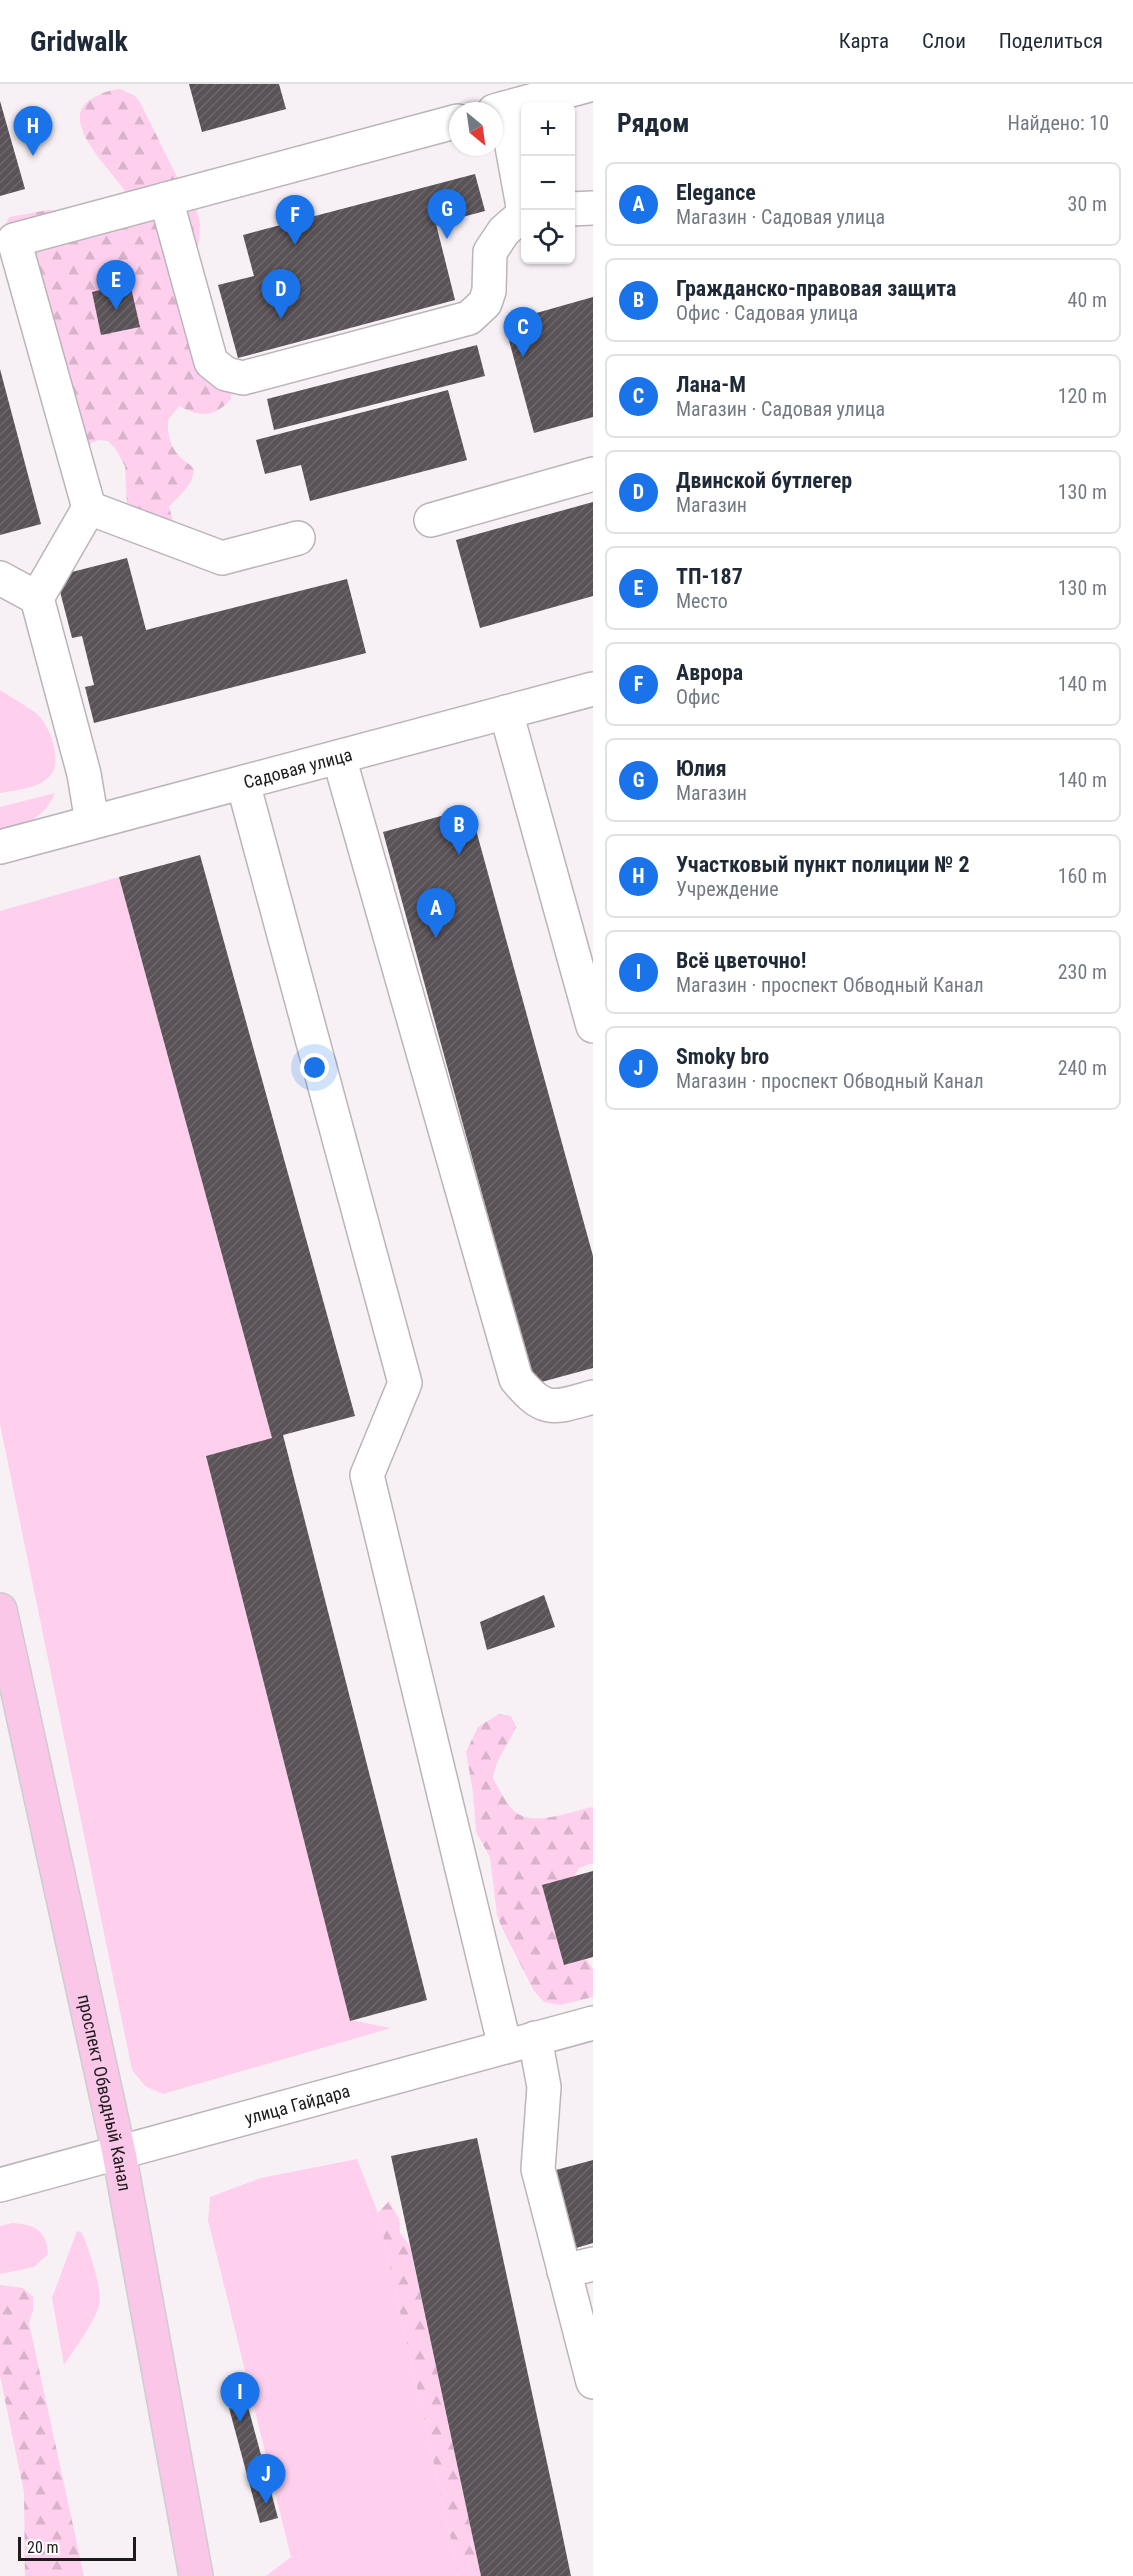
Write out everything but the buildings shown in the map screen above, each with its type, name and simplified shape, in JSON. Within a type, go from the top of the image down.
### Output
[{"type":"main road","name":"проспект Обводный Канал","points":[[0,1610],[119,2153],[196,2576]]},
{"type":"street","points":[[503,109],[593,84]]},
{"type":"street","points":[[92,822],[84,774],[37,598],[88,508],[14,240],[449,123]]},
{"type":"street","points":[[503,126],[524,210]]},
{"type":"street","points":[[166,199],[211,362],[226,374],[243,378],[469,318],[485,303],[489,291],[490,252],[504,231],[521,216]]},
{"type":"street","points":[[575,209],[593,207]]},
{"type":"street","points":[[432,520],[593,474]]},
{"type":"street","points":[[88,508],[222,558],[298,538]]},
{"type":"street","points":[[0,578],[37,598]]},
{"type":"street","name":"Садовая улица","points":[[0,847],[593,689]]},
{"type":"street","points":[[506,712],[593,1026]]},
{"type":"street","points":[[339,757],[516,1379],[531,1398],[553,1408],[593,1397]]},
{"type":"street","points":[[243,783],[405,1383],[367,1475],[520,2043],[544,2087],[538,2169],[579,2267],[593,2382]]},
{"type":"street","name":"улица Гайдара","points":[[0,2185],[593,2023]]},
{"type":"green space","points":[[120,89],[134,95],[140,102],[178,179],[196,207],[200,224],[199,242],[193,259],[231,390],[231,399],[219,410],[200,414],[179,406],[168,420],[169,435],[174,449],[194,470],[188,486],[169,507],[174,524],[162,546],[153,550],[145,544],[127,506],[125,466],[115,448],[108,441],[98,440],[88,445],[51,430],[18,318],[0,234],[9,217],[48,210],[81,210],[128,196],[91,147],[83,133],[80,119],[83,108],[93,98]]},
{"type":"green space","points":[[0,690],[32,710],[41,719],[53,744],[55,763],[53,771],[44,781],[26,788],[0,793]]},
{"type":"green space","points":[[55,793],[51,802],[39,815],[0,832],[0,807]]},
{"type":"green space","points":[[119,877],[272,1438],[305,1430],[206,1456],[350,2020],[391,2028],[163,2094],[145,2086],[132,2070],[0,1424],[0,911]]},
{"type":"green space","points":[[499,1714],[511,1716],[516,1727],[499,1758],[493,1778],[514,1811],[522,1816],[542,1818],[593,1807],[593,1863],[579,1868],[570,1883],[577,1944],[593,1969],[593,1997],[560,2005],[544,2002],[534,1991],[497,1915],[490,1857],[476,1832],[473,1792],[466,1752],[478,1727]]},
{"type":"green space","points":[[357,2159],[378,2213],[459,2576],[266,2576],[291,2557],[208,2220],[210,2197],[261,2178]]},
{"type":"green space","points":[[389,2201],[399,2219],[400,2233],[410,2246],[481,2576],[459,2576],[378,2213]]},
{"type":"green space","points":[[13,2223],[27,2225],[38,2230],[45,2239],[48,2254],[34,2267],[0,2274],[0,2226]]},
{"type":"green space","points":[[77,2231],[82,2233],[91,2256],[100,2300],[96,2315],[64,2365],[52,2298]]},
{"type":"green space","points":[[0,2285],[23,2288],[33,2297],[33,2310],[29,2323],[84,2576],[25,2576],[24,2492],[0,2376]]},
{"type":"place","name":"Участковый пункт полиции № 2","points":[[33,156]]},
{"type":"place","name":"Юлия","points":[[447,239]]},
{"type":"place","name":"Аврора","points":[[295,245]]},
{"type":"place","name":"ТП-187","points":[[116,310]]},
{"type":"place","name":"Двинской бутлегер","points":[[281,319]]},
{"type":"place","name":"Лана-М","points":[[523,357]]},
{"type":"place","name":"Гражданско-правовая защита","points":[[459,855]]},
{"type":"place","name":"Elegance","points":[[436,938]]},
{"type":"place","name":"Всё цветочно!","points":[[240,2422]]},
{"type":"place","name":"Smoky bro","points":[[266,2504]]}]
